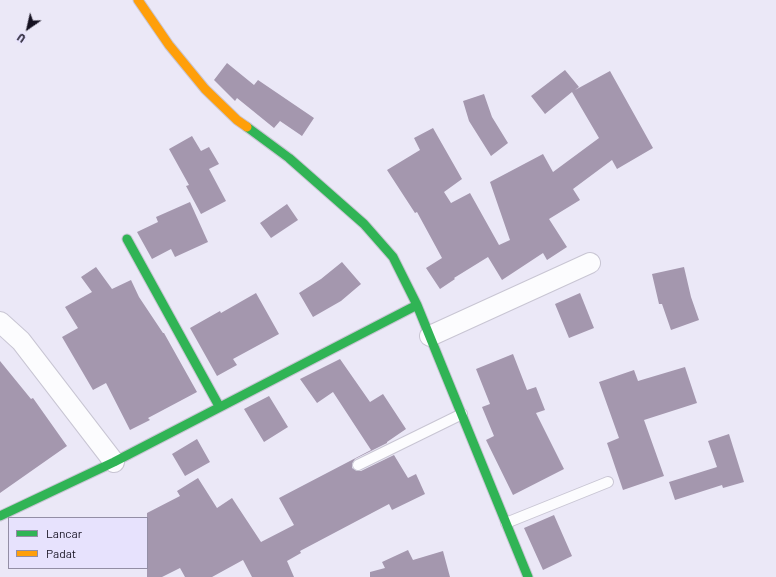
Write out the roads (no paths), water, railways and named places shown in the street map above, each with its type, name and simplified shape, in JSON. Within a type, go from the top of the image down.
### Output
[{"type":"street","points":[[138,0],[169,45],[210,94],[237,120],[288,158],[364,224],[393,257],[417,305],[528,577]]},
{"type":"street","points":[[127,239],[219,406]]},
{"type":"street","points":[[430,336],[590,263]]},
{"type":"street","points":[[0,516],[114,462],[219,406],[417,305]]},
{"type":"street","points":[[0,322],[21,341],[114,462]]},
{"type":"lane","points":[[358,464],[462,414]]},
{"type":"lane","points":[[506,523],[608,482]]}]
